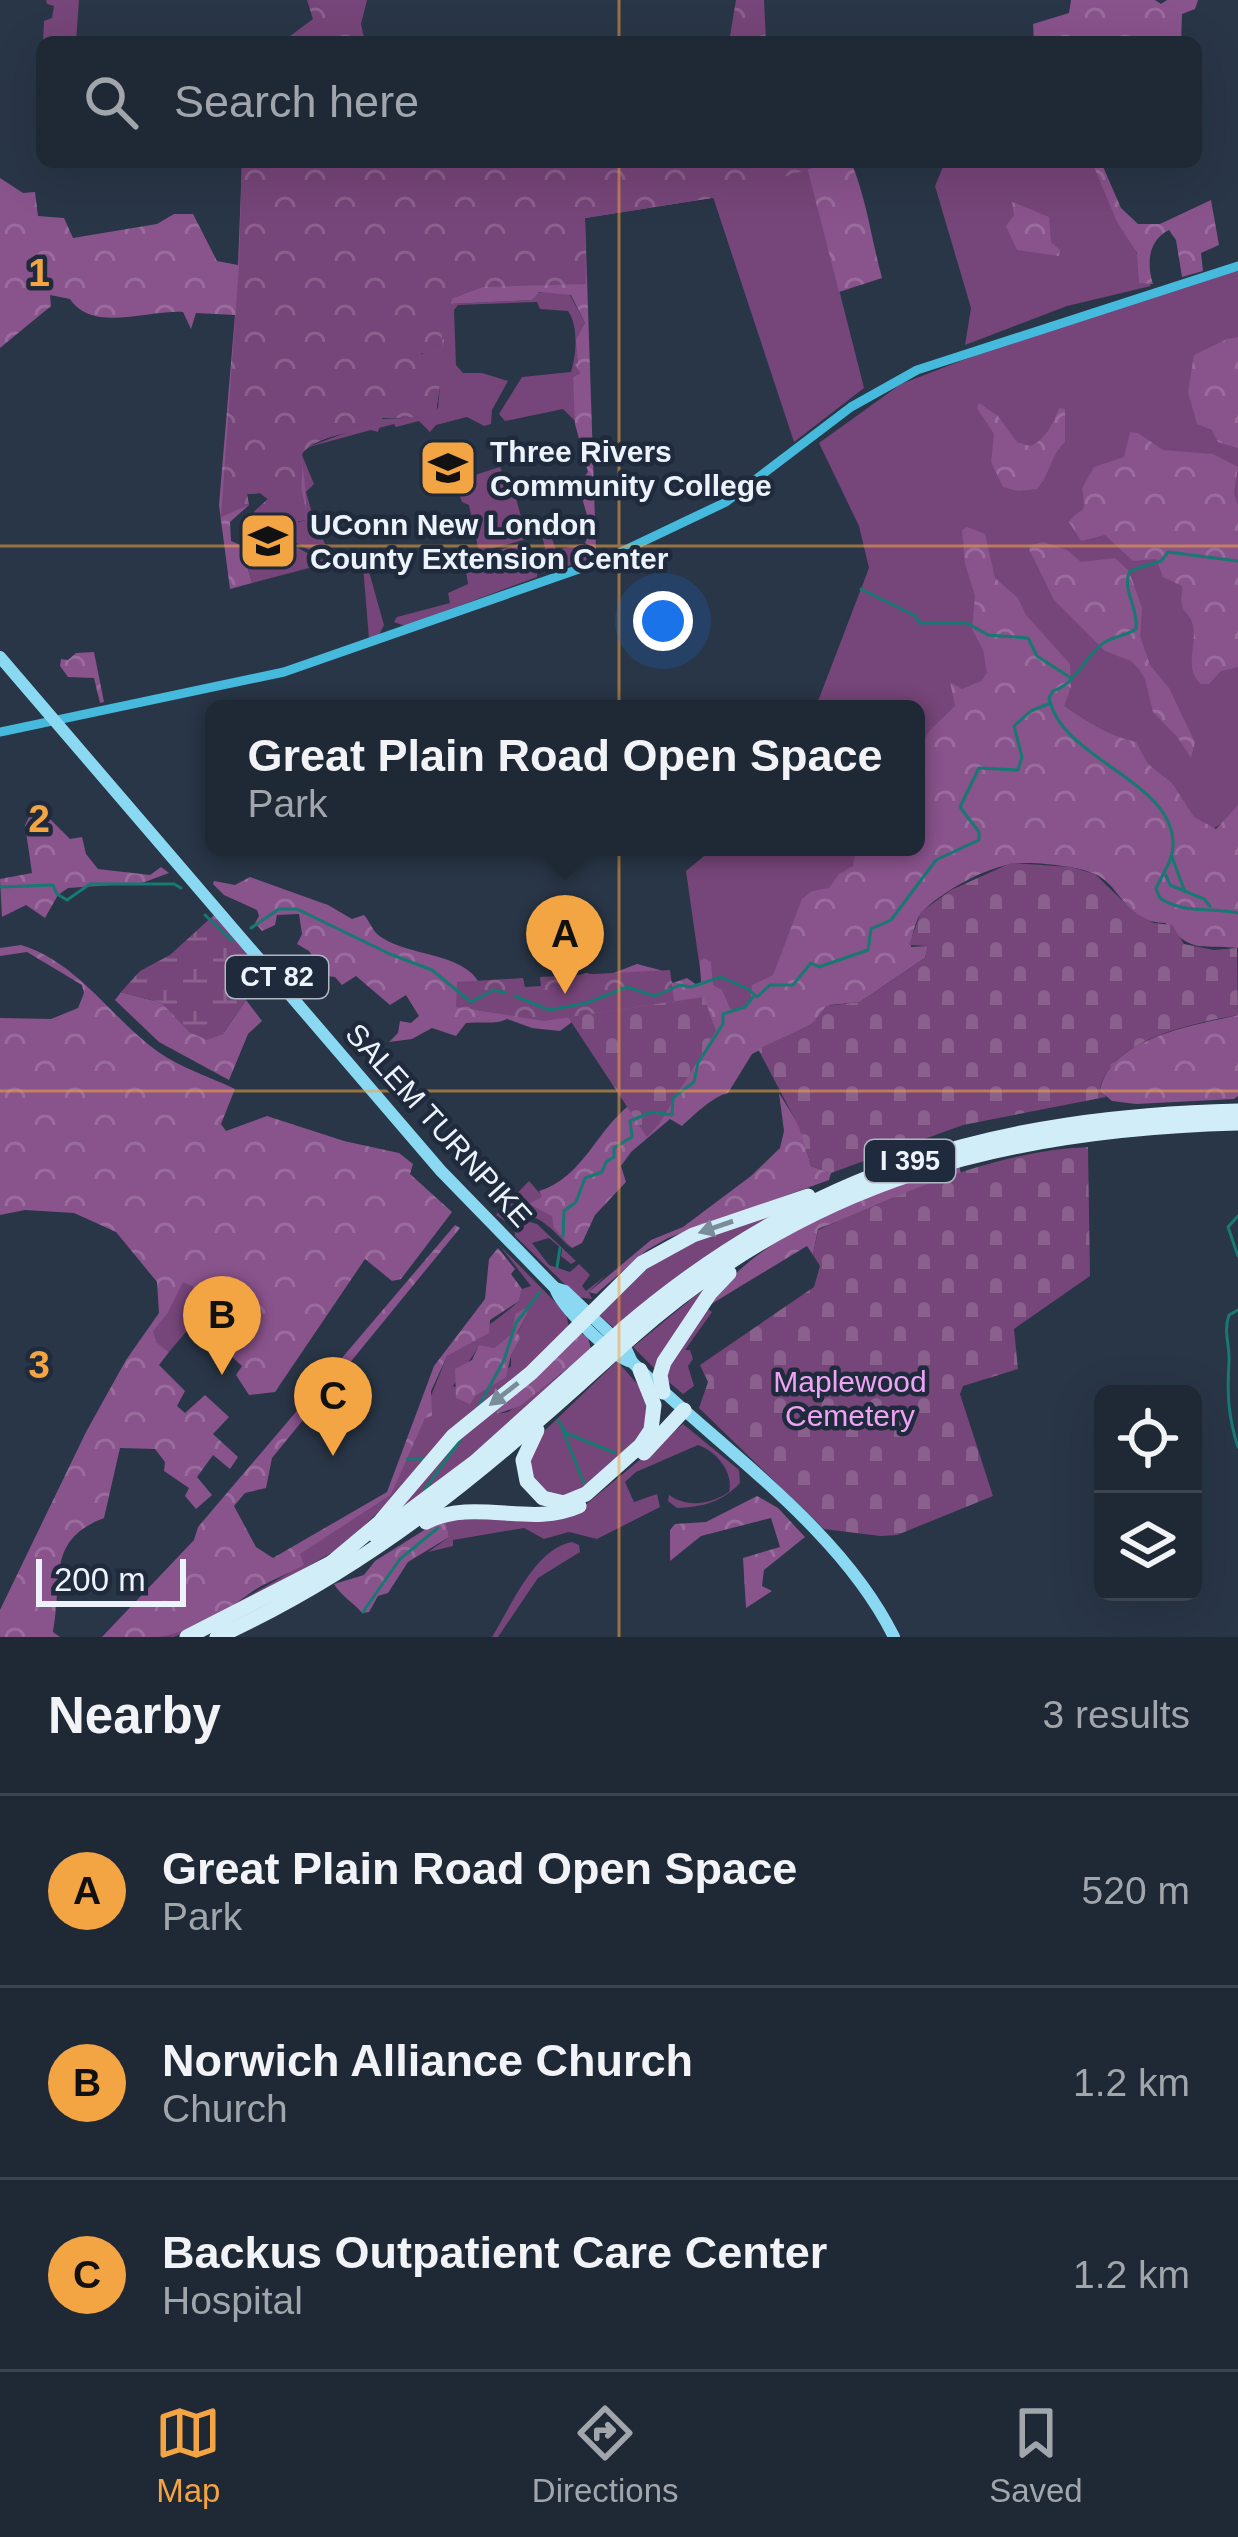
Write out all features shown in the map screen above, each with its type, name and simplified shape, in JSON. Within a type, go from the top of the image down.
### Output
[{"type":"highway","name":"I 395","points":[[187,1637],[330,1564],[453,1479],[600,1358],[676,1286],[754,1234],[854,1183],[942,1151],[1042,1126],[1137,1114],[1238,1111]]},
{"type":"highway","name":"I 395","points":[[627,1333],[769,1240],[874,1188],[994,1149],[1109,1129],[1238,1123]]},
{"type":"highway","points":[[330,1564],[381,1521],[449,1440],[528,1376],[638,1266],[678,1242],[854,1183]]},
{"type":"highway","points":[[663,1392],[664,1362],[700,1307],[724,1278],[769,1240]]},
{"type":"highway","name":"I 395","points":[[217,1637],[317,1586],[406,1529],[479,1474],[570,1393],[600,1358]]},
{"type":"highway","points":[[570,1393],[531,1439],[523,1460],[532,1489],[557,1502],[586,1494],[648,1437],[655,1408],[636,1366]]},
{"type":"highway","points":[[406,1529],[461,1510],[552,1514],[574,1508],[652,1446],[684,1410]]},
{"type":"main road","points":[[0,732],[284,672],[602,561],[725,502],[851,406],[919,369],[1238,266]]},
{"type":"main road","name":"CT 82","points":[[0,657],[54,720]]},
{"type":"main road","name":"SALEM TURNPIKE","points":[[54,720],[439,1170],[555,1288],[565,1291],[585,1318],[627,1351],[663,1392],[822,1538],[873,1600],[894,1637]]},
{"type":"green space","points":[[46,0],[79,0],[76,36],[43,36],[44,21],[52,18],[54,6]]},
{"type":"green space","points":[[307,0],[367,0],[361,24],[364,36],[290,36],[313,19]]},
{"type":"green space","points":[[736,0],[764,0],[766,36],[730,36]]},
{"type":"green space","points":[[1071,0],[1155,0],[1161,4],[1198,0],[1195,9],[1182,14],[1181,36],[1034,36],[1033,24],[1069,13]]},
{"type":"green space","points":[[242,168],[804,168],[718,197],[585,218],[596,550],[585,543],[591,529],[578,484],[588,472],[575,424],[573,377],[580,373],[575,364],[576,340],[585,323],[571,295],[539,292],[532,300],[451,304],[452,298],[429,297],[392,365],[444,339],[443,349],[417,354],[418,367],[434,370],[440,383],[436,412],[427,417],[382,418],[379,425],[307,448],[300,455],[305,520],[298,521],[294,530],[255,524],[254,512],[268,499],[260,493],[247,494],[249,505],[230,522],[231,541],[256,552],[246,562],[252,583],[230,589],[219,505],[235,315],[196,313],[191,329],[183,312],[106,318],[80,309],[70,299],[50,295],[51,306],[0,348],[0,178],[23,193],[35,192],[38,216],[64,218],[73,238],[157,224],[174,214],[193,214],[217,261],[238,265]]},
{"type":"green space","points":[[242,168],[813,168],[718,197],[585,218],[586,284],[483,287],[446,301],[440,316],[443,349],[417,354],[418,367],[434,370],[440,383],[436,412],[427,417],[382,418],[379,425],[307,448],[300,455],[305,520],[298,521],[294,530],[255,524],[254,512],[268,499],[260,493],[247,494],[249,505],[221,517]]},
{"type":"green space","points":[[807,168],[853,168],[865,205],[882,278],[839,292]]},
{"type":"green space","points":[[808,168],[864,388],[794,442],[713,197]]},
{"type":"green space","points":[[942,168],[1100,168],[1151,286],[1067,306],[965,345],[971,308],[935,186]]},
{"type":"green space","points":[[1094,168],[1104,168],[1121,208],[1138,224],[1160,224],[1211,200],[1219,245],[1201,253],[1203,271],[1182,277],[1176,240],[1169,230],[1156,240],[1151,254],[1153,284],[1139,283],[1137,253],[1117,222]]},
{"type":"green space","points":[[1012,202],[1049,217],[1051,242],[1060,250],[1059,256],[1017,250],[1006,226],[1014,215]]},
{"type":"green space","points":[[1238,270],[1238,813],[1186,846],[974,830],[752,992],[749,1004],[733,1010],[704,997],[686,871],[704,856],[925,856],[925,700],[818,700],[869,568],[859,526],[819,443],[901,384],[1033,333]]},
{"type":"green space","points":[[551,291],[569,293],[585,323],[578,354],[580,373],[573,377],[577,423],[563,409],[505,421],[499,414],[522,377],[571,372],[575,333],[568,311],[540,309],[537,302],[458,305],[454,310],[456,365],[463,373],[508,381],[492,410],[491,424],[484,426],[467,417],[436,425],[430,432],[419,421],[394,424],[378,432],[307,447],[382,419],[427,417],[438,408],[440,383],[434,370],[418,367],[417,353],[424,354],[374,326],[453,298],[453,304],[532,300],[536,293]]},
{"type":"green space","points":[[1238,337],[1237,448],[1218,442],[1212,430],[1197,424],[1188,392],[1194,355]]},
{"type":"green space","points":[[979,403],[998,416],[1017,442],[1030,446],[1052,425],[1059,408],[1065,409],[1065,442],[1037,489],[1003,487],[991,462],[994,434],[977,408]]},
{"type":"green space","points":[[1130,432],[1163,450],[1213,454],[1238,467],[1234,493],[1238,505],[1238,667],[1221,671],[1209,684],[1201,684],[1193,670],[1194,630],[1181,600],[1182,586],[1163,577],[1156,559],[1133,561],[1105,535],[1081,541],[1069,522],[1084,508],[1082,488],[1094,467],[1124,457]]},
{"type":"green space","points":[[305,448],[302,455],[314,484],[306,492],[328,552],[317,554],[296,543],[270,545],[273,538],[282,537],[281,527],[305,520],[300,455]]},
{"type":"green space","points":[[500,467],[504,477],[510,476],[527,539],[479,552],[469,505],[462,502],[457,487],[462,479]]},
{"type":"green space","points":[[967,527],[985,534],[995,578],[1018,598],[1026,615],[1070,664],[1071,687],[1064,706],[1098,728],[1136,742],[1148,764],[1172,783],[1194,817],[1216,829],[1238,805],[1238,948],[1199,946],[1184,940],[1165,923],[1132,911],[1105,881],[1081,869],[1023,863],[983,873],[942,895],[920,915],[911,947],[928,946],[925,958],[860,1002],[830,1005],[812,1024],[752,1054],[728,1093],[682,1126],[670,1119],[631,1152],[621,1166],[626,1182],[595,1215],[582,1243],[572,1248],[554,1228],[552,1216],[529,1204],[542,1197],[539,1191],[567,1176],[631,1104],[572,1022],[560,1031],[507,1019],[466,1023],[456,1036],[432,1028],[412,1039],[389,1042],[398,1033],[400,1021],[411,1023],[419,1016],[406,995],[390,1005],[356,976],[342,985],[335,977],[312,974],[300,979],[304,969],[318,964],[297,944],[302,934],[299,914],[277,915],[275,925],[262,931],[255,923],[257,910],[224,895],[213,884],[235,885],[250,877],[328,905],[352,919],[364,915],[381,937],[449,960],[480,984],[530,991],[586,973],[603,977],[637,964],[660,970],[673,983],[687,978],[697,985],[704,958],[711,962],[713,985],[722,990],[730,1008],[750,1003],[752,985],[773,975],[802,899],[812,891],[829,888],[853,866],[855,856],[925,856],[925,739],[955,706],[950,682],[962,689],[987,673],[983,650],[972,629],[975,596],[965,564],[962,530]]},
{"type":"green space","points":[[549,530],[556,550],[583,544],[586,552],[596,550],[597,557],[551,571],[541,532]]},
{"type":"green space","points":[[1043,542],[1067,550],[1081,562],[1115,558],[1129,571],[1142,608],[1140,636],[1150,665],[1169,688],[1195,742],[1191,758],[1153,712],[1139,669],[1105,651],[1054,600],[1029,549]]},
{"type":"green space","points":[[523,543],[527,558],[538,568],[537,577],[405,626],[394,622],[397,617],[450,603],[448,593],[468,584],[464,560]]},
{"type":"green space","points":[[298,548],[320,560],[356,551],[364,554],[384,625],[379,635],[369,639],[362,554],[252,583],[246,562],[255,552],[249,550]]},
{"type":"green space","points":[[94,652],[104,702],[100,703],[94,678],[68,677],[60,666],[61,659]]},
{"type":"green space","points":[[43,812],[70,839],[82,837],[86,854],[98,869],[150,875],[161,867],[169,873],[142,883],[68,888],[58,895],[45,918],[26,905],[2,917],[0,879],[32,873],[25,825],[30,815]]},
{"type":"green space","points":[[1011,863],[1071,867],[1095,874],[1135,913],[1154,923],[1172,925],[1184,944],[1214,950],[1237,948],[1238,1015],[1178,1029],[1137,1046],[1107,1072],[1100,1089],[1106,1097],[963,1125],[831,1173],[811,1166],[799,1127],[758,1049],[812,1024],[826,1006],[860,1002],[925,958],[928,946],[909,945],[921,912],[951,890]]},
{"type":"green space","points":[[215,914],[270,979],[246,1000],[223,1034],[207,1040],[189,1032],[162,1003],[121,992],[140,971],[170,955]]},
{"type":"green space","points":[[21,945],[77,977],[157,1051],[235,1089],[221,1124],[226,1131],[267,1116],[399,1153],[413,1164],[410,1174],[452,1212],[401,1279],[392,1281],[365,1259],[275,1392],[249,1395],[236,1375],[242,1366],[232,1357],[232,1336],[209,1316],[209,1294],[183,1282],[153,1331],[156,1342],[169,1352],[159,1365],[185,1391],[177,1406],[185,1413],[205,1395],[229,1417],[213,1434],[238,1457],[230,1469],[213,1455],[197,1477],[212,1495],[196,1509],[185,1496],[189,1488],[164,1471],[165,1462],[155,1449],[120,1448],[104,1518],[73,1538],[60,1564],[53,1632],[60,1637],[0,1637],[0,1610],[86,1432],[159,1313],[157,1282],[116,1232],[74,1213],[25,1210],[0,1215],[0,1018],[51,1019],[78,1008],[84,993],[82,985],[27,952],[0,956],[0,948]]},
{"type":"green space","points":[[670,970],[674,1001],[544,1021],[456,1007],[457,982],[523,978],[525,987],[541,986],[540,977]]},
{"type":"green space","points":[[121,992],[162,1003],[189,1031],[223,1034],[246,1000],[262,1021],[248,1034],[229,1080],[159,1042],[115,1000]]},
{"type":"green space","points":[[704,997],[716,1031],[647,1137],[568,1017]]},
{"type":"green space","points":[[1238,1015],[1238,1096],[1234,1099],[1136,1104],[1112,1101],[1100,1091],[1119,1058],[1136,1046],[1178,1029]]},
{"type":"green space","points":[[779,1093],[800,1127],[811,1166],[831,1173],[829,1180],[668,1238],[596,1294],[589,1292],[651,1240],[683,1227],[751,1176],[780,1148],[784,1131]]},
{"type":"green space","name":"Maplewood Cemetery","points":[[1088,1147],[1090,1276],[1014,1329],[1018,1369],[963,1386],[960,1394],[993,1496],[897,1535],[824,1529],[699,1408],[708,1382],[700,1365],[814,1287],[820,1266],[813,1255],[818,1230],[984,1165]]},
{"type":"green space","points":[[959,1165],[961,1174],[818,1229],[813,1255],[807,1246],[708,1306],[730,1279],[788,1235],[856,1202]]},
{"type":"green space","points":[[529,1181],[571,1248],[534,1218],[505,1221],[496,1215]]},
{"type":"green space","points":[[786,1207],[615,1329],[598,1314],[633,1278],[676,1249]]},
{"type":"green space","points":[[523,1220],[537,1224],[576,1261],[571,1264],[561,1256],[562,1249],[549,1238],[532,1243],[549,1265],[570,1272],[579,1264],[590,1275],[582,1286],[586,1291],[605,1276],[589,1292],[592,1299],[578,1297],[515,1236],[514,1225]]},
{"type":"green space","points":[[455,1225],[460,1228],[272,1458],[266,1488],[245,1493],[234,1506],[256,1547],[273,1558],[387,1492],[434,1366],[485,1299],[489,1259],[498,1248],[515,1269],[511,1274],[522,1289],[519,1301],[490,1320],[489,1333],[447,1356],[431,1391],[432,1416],[425,1418],[391,1495],[300,1554],[304,1565],[209,1619],[159,1637],[102,1637],[194,1540],[198,1527]]},
{"type":"green space","points":[[500,1246],[566,1313],[569,1328],[342,1547],[210,1622],[174,1637],[159,1637],[286,1575],[303,1564],[299,1554],[391,1495],[447,1356],[510,1309],[519,1301],[522,1289],[531,1286]],"holes":[[[525,1309],[528,1313],[517,1334],[521,1338],[511,1355],[511,1366],[475,1396],[453,1386],[479,1346],[494,1348],[513,1334],[519,1313]]]},
{"type":"green space","points":[[718,1277],[657,1371],[633,1347]]},
{"type":"green space","points":[[183,1281],[209,1294],[209,1316],[200,1315],[169,1352],[155,1342],[152,1331],[168,1313]]},
{"type":"green space","points":[[705,1307],[712,1312],[685,1350],[690,1350],[693,1359],[688,1366],[694,1386],[683,1394],[664,1378],[664,1370]]},
{"type":"green space","points":[[526,1308],[506,1377],[470,1404],[456,1398],[455,1369],[472,1360],[479,1345],[494,1348],[512,1334],[515,1314]]},
{"type":"green space","points":[[577,1331],[588,1337],[591,1350],[520,1406],[497,1414],[495,1404]]},
{"type":"green space","points":[[617,1361],[648,1396],[645,1435],[580,1494],[566,1499],[536,1488],[526,1461],[533,1442]]},
{"type":"green space","points":[[570,1368],[464,1462],[383,1523],[433,1460],[495,1404],[497,1414],[508,1412]]},
{"type":"green space","points":[[683,1424],[739,1470],[740,1483],[729,1492],[722,1463],[698,1445],[636,1472],[625,1482],[634,1502],[657,1494],[660,1507],[597,1539],[569,1532],[544,1539],[524,1528],[453,1540],[453,1546],[428,1552],[449,1537],[445,1517],[578,1511]]},
{"type":"green space","points":[[728,1492],[719,1499],[704,1505],[677,1508],[668,1501],[669,1495],[689,1503]]},
{"type":"green space","points":[[757,1496],[778,1508],[805,1537],[764,1570],[762,1586],[772,1591],[746,1608],[743,1558],[780,1547],[771,1518],[701,1536],[670,1561],[670,1530],[675,1524],[706,1522]]},
{"type":"green space","points":[[445,1517],[449,1537],[408,1562],[369,1612],[362,1613],[334,1584],[364,1575],[375,1561]]},
{"type":"green space","points":[[572,1542],[580,1552],[538,1578],[498,1637],[492,1637],[535,1567],[558,1547]]},
{"type":"waterway","points":[[1238,561],[1168,552],[1161,561],[1130,571],[1136,629],[1101,645],[1049,698],[1074,738],[1157,804],[1169,824],[1173,846],[1156,889],[1160,898],[1187,908],[1238,913]]},
{"type":"waterway","points":[[861,589],[916,616],[919,623],[967,623],[988,635],[1028,638],[1037,656],[1071,678]]},
{"type":"waterway","points":[[515,996],[549,1010],[587,1003],[627,987],[655,996],[680,985],[691,987],[721,977],[757,997],[770,985],[793,985],[811,963],[819,967],[868,950],[871,929],[891,920],[936,860],[979,840],[979,832],[960,807],[979,768],[1018,770],[1022,757],[1014,726],[1050,703]]},
{"type":"waterway","points":[[1172,857],[1185,892]]},
{"type":"waterway","points":[[1166,875],[1170,885],[1210,906]]},
{"type":"waterway","points":[[0,887],[53,885],[67,900],[90,884],[174,884],[181,888]]},
{"type":"waterway","points":[[251,928],[279,909],[297,909],[432,970],[471,1002],[494,990],[506,993]]},
{"type":"waterway","points":[[205,915],[232,941]]},
{"type":"waterway","points":[[563,1236],[564,1211],[576,1202],[585,1178],[602,1172],[614,1157],[614,1148],[632,1137],[630,1121],[652,1112],[672,1115],[673,1098],[694,1082],[698,1063],[723,1024],[723,1014],[745,1007],[753,997]]},
{"type":"waterway","points":[[1238,1216],[1228,1227],[1238,1256]]},
{"type":"waterway","points":[[557,1267],[560,1248]]},
{"type":"waterway","points":[[479,1406],[504,1360],[516,1323],[540,1292]]},
{"type":"waterway","points":[[1238,1310],[1229,1315],[1227,1327],[1229,1405],[1238,1447]]},
{"type":"waterway","points":[[558,1420],[566,1433],[615,1453]]},
{"type":"waterway","points":[[563,1431],[584,1483]]},
{"type":"waterway","points":[[425,1489],[461,1439]]},
{"type":"waterway","points":[[407,1459],[423,1459]]},
{"type":"waterway","points":[[363,1612],[400,1559],[438,1528]]},
{"type":"place","name":"Three Rivers Community College","points":[[448,468]]},
{"type":"place","name":"UConn New London County Extension Center","points":[[268,541]]},
{"type":"place","name":"Great Plain Road Open Space","points":[[565,994]]},
{"type":"place","name":"Norwich Alliance Church","points":[[222,1375]]},
{"type":"place","name":"Backus Outpatient Care Center","points":[[333,1456]]}]
